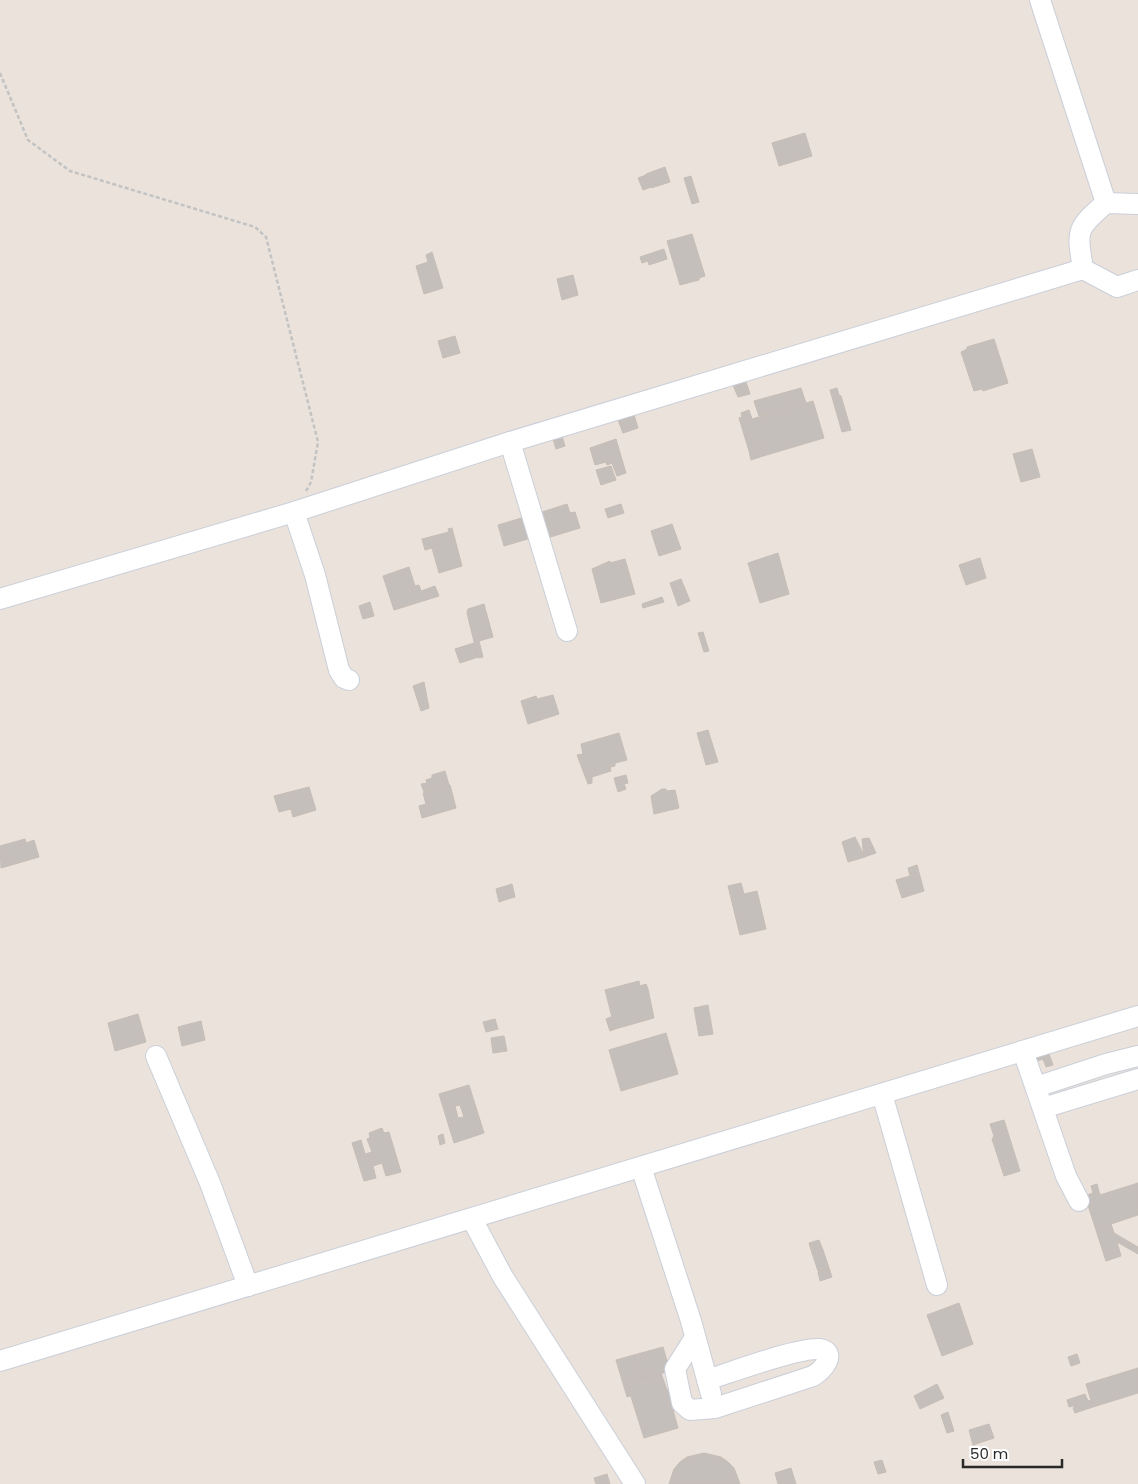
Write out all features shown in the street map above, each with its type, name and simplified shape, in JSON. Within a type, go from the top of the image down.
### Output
[{"type":"street","points":[[1040,0],[1106,203]]},
{"type":"street","points":[[1083,269],[1078,236],[1086,220],[1106,203],[1138,204]]},
{"type":"street","points":[[0,600],[294,512],[510,442],[1083,269],[1117,287],[1138,280]]},
{"type":"street","points":[[510,442],[567,631]]},
{"type":"street","points":[[294,512],[315,575],[340,670],[344,678],[349,680]]},
{"type":"street","points":[[0,1361],[1138,1016]]},
{"type":"street","points":[[1023,1051],[1066,1176],[1079,1201]]},
{"type":"street","points":[[156,1056],[210,1183],[248,1286]]},
{"type":"street","points":[[1036,1087],[1106,1064],[1138,1056]]},
{"type":"street","points":[[1043,1108],[1138,1079]]},
{"type":"street","points":[[882,1094],[937,1285]]},
{"type":"street","points":[[641,1167],[715,1408]]},
{"type":"street","points":[[472,1219],[503,1277],[635,1484]]},
{"type":"street","points":[[694,1339],[675,1369],[682,1403],[690,1410],[715,1408],[813,1376],[822,1371],[827,1365],[828,1359],[826,1353],[820,1349],[800,1352],[706,1380]]},
{"type":"path","points":[[0,73],[28,140],[70,171],[255,227],[266,237],[318,442],[311,482],[294,512]]},
{"type":"building","points":[[805,133],[812,156],[779,166],[772,143]]},
{"type":"building","points":[[665,167],[670,182],[651,188],[646,174]]},
{"type":"building","points":[[646,175],[651,187],[643,190],[638,178]]},
{"type":"building","points":[[691,176],[699,202],[692,204],[684,178]]},
{"type":"building","points":[[692,234],[705,276],[699,278],[699,280],[680,285],[667,241]]},
{"type":"building","points":[[664,249],[667,259],[649,265],[648,261],[642,263],[640,257]]},
{"type":"building","points":[[432,252],[443,288],[424,294],[416,266],[428,262],[426,255]]},
{"type":"building","points":[[573,275],[578,295],[562,300],[557,279]]},
{"type":"building","points":[[455,336],[460,353],[443,358],[438,341]]},
{"type":"building","points":[[994,339],[1008,383],[983,391],[982,389],[974,391],[961,352],[967,349],[967,347]]},
{"type":"building","points":[[746,382],[750,394],[738,397],[733,385]]},
{"type":"building","points":[[801,388],[806,403],[759,416],[754,401]]},
{"type":"building","points":[[837,388],[851,430],[842,432],[830,390]]},
{"type":"building","points":[[813,401],[824,438],[763,456],[761,447],[749,451],[739,418],[742,417],[741,413],[749,410],[752,419]]},
{"type":"building","points":[[634,415],[638,428],[623,433],[618,420]]},
{"type":"building","points":[[562,436],[565,446],[556,449],[553,439]]},
{"type":"building","points":[[616,439],[626,473],[617,476],[612,463],[607,465],[606,462],[595,465],[590,448]]},
{"type":"building","points":[[761,448],[763,456],[751,460],[749,451]]},
{"type":"building","points":[[1032,449],[1040,477],[1021,482],[1013,454]]},
{"type":"building","points":[[611,466],[616,480],[601,485],[596,470]]},
{"type":"building","points":[[567,504],[570,513],[575,512],[580,528],[547,538],[539,513]]},
{"type":"building","points":[[621,504],[624,513],[608,518],[605,509]]},
{"type":"building","points":[[525,517],[531,538],[504,546],[498,525]]},
{"type":"building","points":[[672,524],[681,549],[659,556],[651,531]]},
{"type":"building","points":[[452,528],[462,566],[439,573],[432,548],[425,550],[422,539],[449,532],[448,529]]},
{"type":"building","points":[[778,553],[789,594],[760,603],[748,563]]},
{"type":"building","points":[[980,558],[986,578],[966,585],[959,565]]},
{"type":"building","points":[[625,559],[635,594],[601,603],[592,569],[610,561],[610,563]]},
{"type":"building","points":[[409,567],[415,586],[419,585],[421,591],[435,586],[439,596],[394,610],[383,576]]},
{"type":"building","points":[[681,579],[690,601],[678,606],[670,583]]},
{"type":"building","points":[[662,597],[664,602],[643,608],[642,604]]},
{"type":"building","points":[[370,602],[374,616],[363,619],[359,606]]},
{"type":"building","points":[[484,604],[493,637],[479,641],[483,657],[478,658],[467,613],[468,609]]},
{"type":"building","points":[[703,632],[709,651],[704,652],[698,633]]},
{"type":"building","points":[[474,643],[478,657],[460,663],[455,649]]},
{"type":"building","points":[[424,682],[429,708],[421,711],[413,686]]},
{"type":"building","points":[[553,695],[559,714],[528,724],[521,701],[536,696],[537,699]]},
{"type":"building","points":[[708,730],[718,762],[706,765],[697,733]]},
{"type":"building","points":[[619,733],[627,760],[615,763],[615,766],[610,767],[611,771],[592,777],[592,783],[588,784],[577,755],[583,754],[581,744]]},
{"type":"building","points":[[445,771],[449,785],[424,792],[421,784],[427,783],[426,780],[432,778],[432,775]]},
{"type":"building","points":[[626,775],[628,783],[624,784],[626,789],[618,792],[614,778]]},
{"type":"building","points":[[450,785],[456,808],[422,818],[419,806],[426,804],[423,793]]},
{"type":"building","points":[[309,787],[316,810],[293,817],[291,809],[279,812],[274,796]]},
{"type":"building","points":[[662,789],[666,789],[666,791],[675,790],[679,808],[654,814],[651,796]]},
{"type":"building","points":[[855,837],[865,857],[848,862],[842,842]]},
{"type":"building","points":[[869,838],[876,853],[864,857],[862,839]]},
{"type":"building","points":[[25,839],[26,843],[34,840],[39,857],[1,868],[0,846]]},
{"type":"building","points":[[917,865],[924,891],[902,898],[896,880],[910,876],[908,868]]},
{"type":"building","points":[[741,883],[744,894],[757,891],[766,929],[740,935],[728,886]]},
{"type":"building","points":[[512,884],[515,897],[499,902],[496,889]]},
{"type":"building","points":[[639,981],[640,986],[646,984],[654,1018],[615,1029],[605,990]]},
{"type":"building","points":[[708,1005],[713,1034],[699,1036],[694,1008]]},
{"type":"building","points":[[138,1014],[146,1042],[115,1051],[108,1023]]},
{"type":"building","points":[[611,1017],[615,1029],[610,1031],[606,1019]]},
{"type":"building","points":[[495,1019],[498,1029],[486,1032],[483,1022]]},
{"type":"building","points":[[201,1021],[205,1040],[182,1046],[178,1027]]},
{"type":"building","points":[[666,1033],[678,1074],[621,1091],[609,1050]]},
{"type":"building","points":[[504,1036],[507,1051],[493,1053],[491,1038]]},
{"type":"building","points":[[1048,1051],[1053,1065],[1046,1067],[1043,1059],[1033,1062],[1032,1056]]},
{"type":"building","points":[[469,1085],[484,1133],[454,1143],[439,1094]],"holes":[[[460,1105],[464,1117],[458,1118],[455,1106]]]},
{"type":"building","points":[[1004,1120],[1020,1171],[1004,1176],[992,1139],[994,1136],[990,1124]]},
{"type":"building","points":[[382,1128],[384,1133],[389,1132],[401,1172],[386,1176],[382,1163],[373,1166],[376,1178],[364,1181],[352,1143],[361,1140],[365,1154],[372,1152],[367,1139],[370,1138],[369,1133]]},
{"type":"building","points":[[443,1134],[445,1143],[440,1145],[438,1136]]},
{"type":"building","points":[[1138,1183],[1138,1215],[1111,1224],[1114,1233],[1138,1247],[1138,1254],[1117,1242],[1121,1256],[1106,1261],[1085,1196],[1093,1193],[1091,1186],[1097,1184],[1100,1195]]},
{"type":"building","points":[[819,1240],[823,1250],[812,1253],[809,1243]]},
{"type":"building","points":[[823,1250],[829,1268],[818,1271],[812,1253]]},
{"type":"building","points":[[829,1268],[832,1277],[820,1281],[818,1272]]},
{"type":"building","points":[[959,1303],[973,1344],[942,1356],[927,1315]]},
{"type":"building","points":[[663,1347],[670,1371],[642,1379],[634,1355]]},
{"type":"building","points":[[1077,1354],[1080,1363],[1071,1366],[1068,1357]]},
{"type":"building","points":[[634,1355],[642,1379],[627,1384],[630,1396],[627,1397],[616,1360]]},
{"type":"building","points":[[1138,1368],[1138,1393],[1093,1407],[1086,1384]]},
{"type":"building","points":[[661,1373],[667,1390],[674,1388],[680,1408],[673,1410],[678,1428],[644,1438],[627,1384]]},
{"type":"building","points":[[937,1384],[944,1398],[920,1409],[914,1396]]},
{"type":"building","points":[[1085,1394],[1088,1401],[1091,1400],[1093,1407],[1075,1413],[1073,1408],[1076,1405],[1069,1407],[1067,1400]]},
{"type":"building","points":[[948,1412],[954,1431],[947,1433],[941,1415]]},
{"type":"building","points":[[989,1424],[994,1438],[973,1445],[969,1430]]},
{"type":"building","points":[[704,1453],[721,1457],[728,1462],[734,1468],[740,1484],[669,1484],[674,1469],[680,1462],[687,1457]]},
{"type":"building","points":[[882,1460],[886,1472],[878,1474],[874,1462]]},
{"type":"building","points":[[791,1468],[796,1484],[778,1484],[775,1473]]},
{"type":"building","points":[[607,1474],[610,1484],[596,1484],[594,1478]]}]
